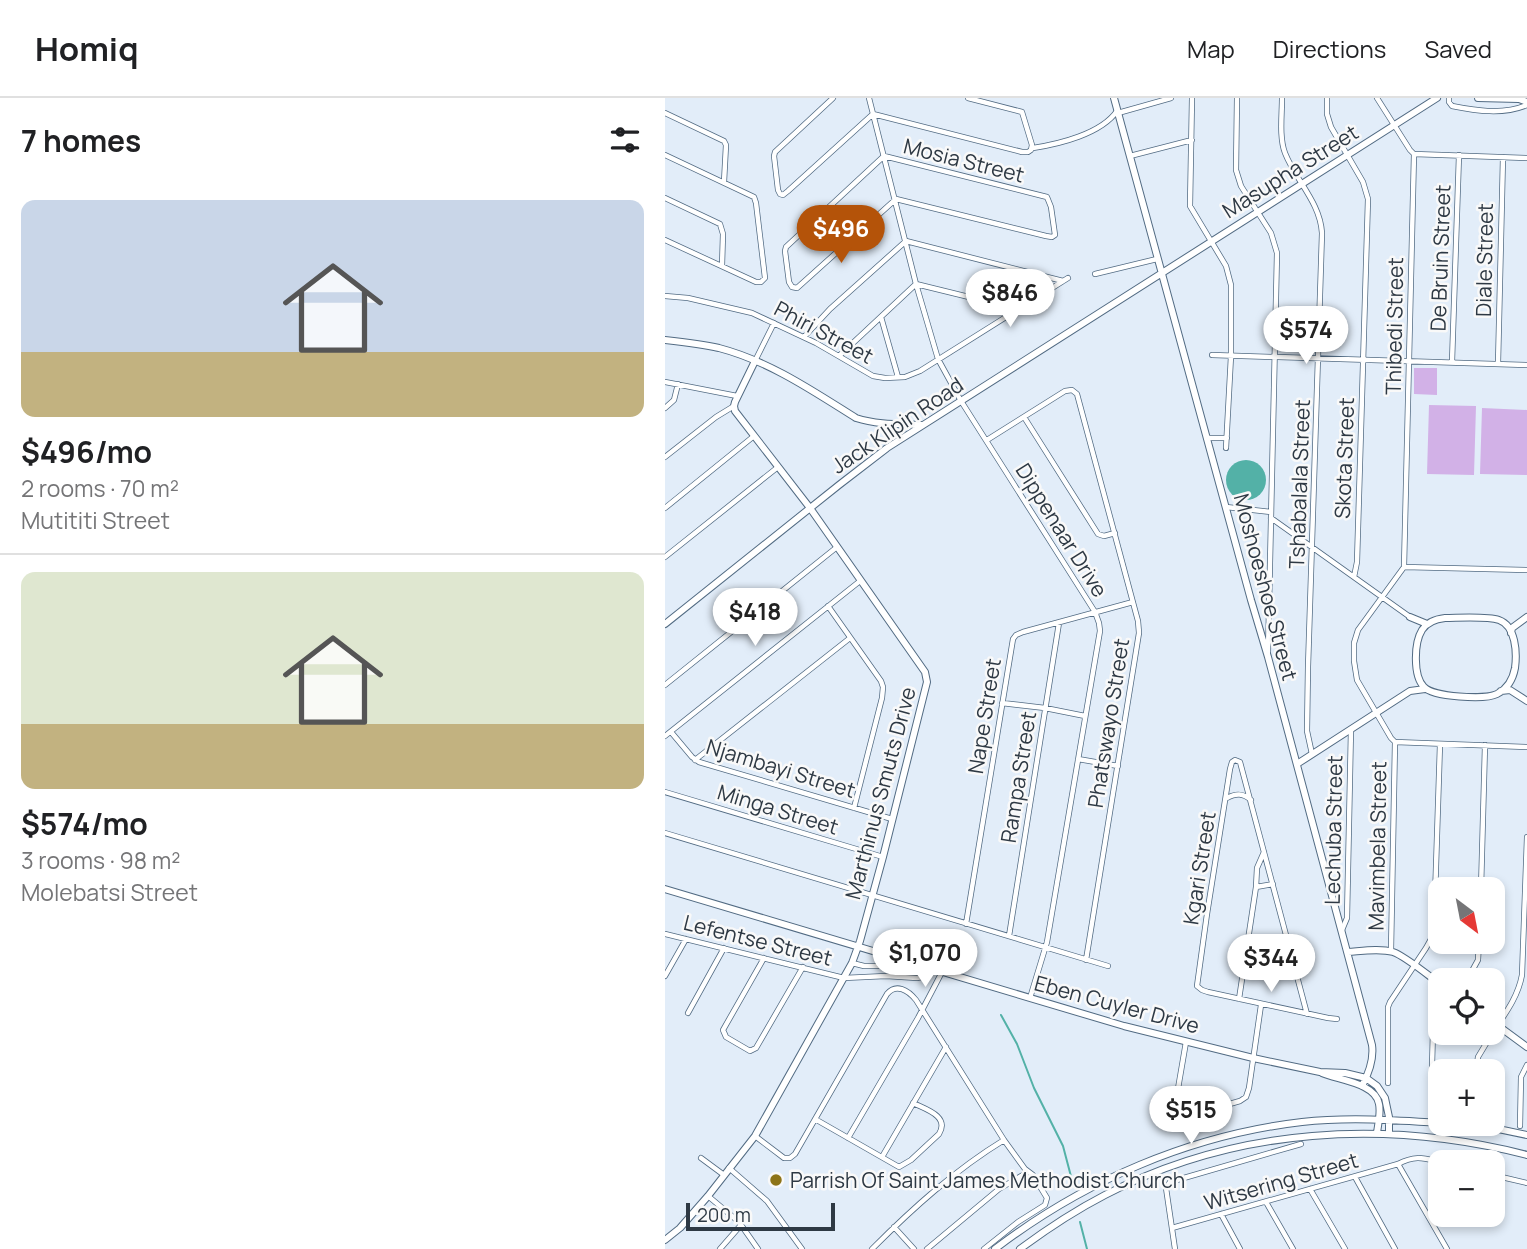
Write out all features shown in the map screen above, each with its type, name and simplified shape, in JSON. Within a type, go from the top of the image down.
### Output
[{"type":"street","points":[[834,98],[775,152],[773,156],[778,190],[782,195],[873,114],[1028,152],[1033,148],[1096,130],[1118,111],[1171,98]]},
{"type":"street","name":"Dippenaar Drive","points":[[869,98],[937,359],[1095,612],[1100,631],[1045,948],[1030,999]]},
{"type":"street","points":[[968,98],[1022,112],[1033,148]]},
{"type":"street","name":"Moshoeshoe Street","points":[[1114,98],[1373,1050],[1362,1086]]},
{"type":"street","points":[[1192,98],[1190,206],[1226,266],[1231,285],[1231,356],[1226,448]]},
{"type":"street","points":[[1237,98],[1236,170],[1241,186],[1271,233],[1277,253],[1268,657]]},
{"type":"street","name":"Tshabalala Street","points":[[1282,98],[1283,147],[1318,211],[1322,226],[1307,731],[1312,754]]},
{"type":"street","name":"Skota Street","points":[[1327,98],[1328,120],[1363,182],[1368,199],[1357,562],[1354,577]]},
{"type":"street","points":[[1377,98],[1414,154],[1527,158]]},
{"type":"street","name":"Masupha Street","points":[[1161,273],[1437,98]]},
{"type":"street","points":[[1449,98],[1452,106],[1478,111],[1514,110],[1527,103]]},
{"type":"street","points":[[1478,98],[1519,99],[1527,103]]},
{"type":"street","points":[[665,113],[724,141],[724,182]]},
{"type":"street","points":[[1130,156],[1192,140]]},
{"type":"street","name":"Thibedi Street","points":[[1404,567],[1414,154]]},
{"type":"street","points":[[665,155],[751,195],[755,200],[765,273],[763,281],[756,282],[665,240]]},
{"type":"street","name":"De Bruin Street","points":[[1452,362],[1459,155]]},
{"type":"street","name":"Mosia Street","points":[[884,156],[1047,197],[1056,229],[1054,236],[895,199],[797,288],[792,287],[789,282],[786,247],[884,156]]},
{"type":"street","name":"Diale Street","points":[[1497,364],[1503,157]]},
{"type":"street","points":[[665,198],[720,224],[723,234],[722,266]]},
{"type":"street","points":[[804,337],[830,309],[906,241],[1065,279],[915,374],[898,377],[881,317]]},
{"type":"street","points":[[1095,274],[1157,259]]},
{"type":"street","name":"Jack Klipin Road","points":[[665,624],[877,455],[1161,273]]},
{"type":"street","points":[[839,356],[916,284],[1018,309]]},
{"type":"street","name":"Phiri Street","points":[[665,296],[688,298],[752,313],[804,337],[873,376],[898,377]]},
{"type":"street","points":[[665,457],[734,406],[774,323]]},
{"type":"street","points":[[665,340],[720,349],[755,360],[856,418],[877,424],[924,425]]},
{"type":"street","points":[[1212,355],[1527,365]]},
{"type":"street","points":[[665,382],[737,396]]},
{"type":"street","points":[[665,408],[674,400],[678,384]]},
{"type":"street","name":"Phatswayo Street","points":[[987,440],[1065,391],[1072,390],[1077,394],[1138,621],[1139,634],[1086,960]]},
{"type":"street","name":"Marthinus Smuts Drive","points":[[665,1240],[680,1228],[755,1136],[845,978],[858,947],[927,686],[927,677],[810,508],[739,418],[734,406]]},
{"type":"street","points":[[1024,417],[1098,534],[1104,536],[1115,533]]},
{"type":"street","points":[[665,508],[754,436]]},
{"type":"street","points":[[1207,438],[1227,438]]},
{"type":"street","points":[[665,557],[778,467]]},
{"type":"street","points":[[1226,507],[1271,515],[1381,597],[1410,617],[1427,624]]},
{"type":"street","points":[[665,684],[837,547]]},
{"type":"street","points":[[1527,570],[1404,567],[1358,630],[1354,643],[1357,680],[1395,742],[1527,747]]},
{"type":"street","points":[[665,736],[860,581]]},
{"type":"street","name":"Nape Street","points":[[966,924],[1014,637],[1023,632],[1133,602]]},
{"type":"street","points":[[828,606],[883,687],[854,807]]},
{"type":"street","points":[[1410,617],[1421,632]]},
{"type":"street","points":[[1511,633],[1512,628],[1527,617]]},
{"type":"street","points":[[1425,689],[1419,680],[1416,653],[1421,632],[1427,624],[1445,618],[1496,619],[1513,624],[1519,622]]},
{"type":"street","name":"Rampa Street","points":[[1009,936],[1059,623]]},
{"type":"street","points":[[1411,691],[1425,689],[1440,694],[1478,697],[1493,696],[1501,691],[1512,678],[1516,659],[1511,633],[1504,623]]},
{"type":"street","points":[[695,760],[851,638]]},
{"type":"street","points":[[1512,678],[1517,694]]},
{"type":"street","points":[[1297,764],[1411,691],[1419,680]]},
{"type":"street","points":[[1501,691],[1510,690],[1527,701]]},
{"type":"street","points":[[1002,703],[1085,716]]},
{"type":"street","name":"Lechuba Street","points":[[1342,930],[1347,918],[1351,729]]},
{"type":"street","name":"Njambayi Street","points":[[670,732],[695,760],[892,819]]},
{"type":"street","name":"Mavimbela Street","points":[[1391,951],[1395,742]]},
{"type":"street","points":[[1388,1083],[1388,1007],[1431,939],[1434,928],[1440,744]]},
{"type":"street","points":[[1481,877],[1485,745]]},
{"type":"street","points":[[1078,759],[1118,766]]},
{"type":"street","name":"Kgari Street","points":[[1239,999],[1208,992],[1199,988],[1196,982],[1232,762],[1236,760],[1240,762],[1251,800]]},
{"type":"street","name":"Minga Street","points":[[665,792],[883,857]]},
{"type":"street","points":[[1226,799],[1240,794],[1251,800],[1307,1014]]},
{"type":"street","points":[[665,833],[1108,966]]},
{"type":"street","points":[[1505,1012],[1520,989],[1522,975],[1527,837]]},
{"type":"street","points":[[1264,852],[1257,868],[1239,999],[1337,1019]]},
{"type":"street","points":[[1256,887],[1273,884]]},
{"type":"street","name":"Eben Cuyler Drive","points":[[665,889],[1124,1026],[1320,1072],[1362,1086]]},
{"type":"street","name":"Lefentse Street","points":[[665,934],[845,978],[917,978],[922,977],[929,968]]},
{"type":"street","points":[[665,976],[686,939]]},
{"type":"street","points":[[688,1013],[724,948]]},
{"type":"street","points":[[1348,953],[1391,951],[1428,976]]},
{"type":"street","points":[[764,958],[723,1032],[726,1037],[752,1051],[803,967]]},
{"type":"street","points":[[852,963],[887,966],[904,976]]},
{"type":"street","points":[[848,1138],[923,1010],[942,972]]},
{"type":"street","points":[[755,1136],[784,1158],[790,1158],[796,1152],[889,991],[896,987],[908,992],[923,1010],[1004,1140],[1019,1162],[1033,1175],[1048,1200],[1044,1206],[984,1249]]},
{"type":"street","points":[[1186,1042],[1175,1106],[1180,1117],[1244,1099],[1249,1088],[1261,1005]]},
{"type":"street","points":[[1505,1030],[1527,1046]]},
{"type":"street","points":[[882,1157],[946,1047]]},
{"type":"street","points":[[1520,1126],[1521,1077],[1527,1065]]},
{"type":"street","name":"Eben Cuyler Drive","points":[[1320,1072],[1345,1073],[1366,1078]]},
{"type":"street","points":[[1366,1078],[1381,1092],[1387,1105],[1389,1134]]},
{"type":"street","points":[[1362,1086],[1379,1101],[1377,1133]]},
{"type":"street","points":[[815,1119],[896,1166],[903,1166],[942,1131],[943,1124],[939,1117],[913,1103]]},
{"type":"street","points":[[995,1249],[1097,1184],[1187,1147],[1225,1136],[1312,1121],[1378,1120],[1428,1123]]},
{"type":"street","points":[[1505,1130],[1527,1135]]},
{"type":"street","points":[[1020,1249],[1105,1195],[1157,1171],[1223,1150],[1274,1140],[1333,1133],[1377,1133],[1461,1141],[1527,1155]]},
{"type":"street","points":[[872,1249],[937,1188],[978,1156],[1004,1140]]},
{"type":"street","points":[[1175,1249],[1166,1188],[1170,1182],[1301,1144]]},
{"type":"street","name":"Witsering Street","points":[[1172,1228],[1355,1177],[1415,1157],[1428,1160]]},
{"type":"street","points":[[701,1158],[724,1175]]},
{"type":"street","points":[[1398,1164],[1447,1249]]},
{"type":"street","points":[[729,1168],[767,1201],[802,1249]]},
{"type":"street","points":[[927,1249],[999,1189],[1029,1172]]},
{"type":"street","points":[[1355,1177],[1395,1249]]},
{"type":"street","points":[[1505,1178],[1527,1183]]},
{"type":"street","points":[[1310,1189],[1345,1249]]},
{"type":"street","points":[[708,1195],[741,1225],[758,1249]]},
{"type":"street","points":[[1266,1202],[1293,1249]]},
{"type":"street","points":[[1221,1214],[1240,1249]]},
{"type":"street","points":[[720,1249],[741,1225]]},
{"type":"street","points":[[894,1227],[914,1249]]},
{"type":"shaded area","points":[[1414,368],[1437,368],[1437,395],[1414,394]]},
{"type":"shaded area","points":[[1429,405],[1476,406],[1474,475],[1427,474]]},
{"type":"shaded area","points":[[1482,408],[1527,410],[1527,475],[1480,474]]},
{"type":"shaded area","points":[[1246,460],[1260,466],[1266,480],[1260,494],[1246,500],[1232,494],[1226,480],[1232,466]]},
{"type":"waterway","points":[[1001,1015],[1063,1146],[1073,1184]]},
{"type":"waterway","points":[[1080,1222],[1087,1249]]},
{"type":"place","name":"Parrish Of Saint James Methodist Church","points":[[776,1180]]}]
